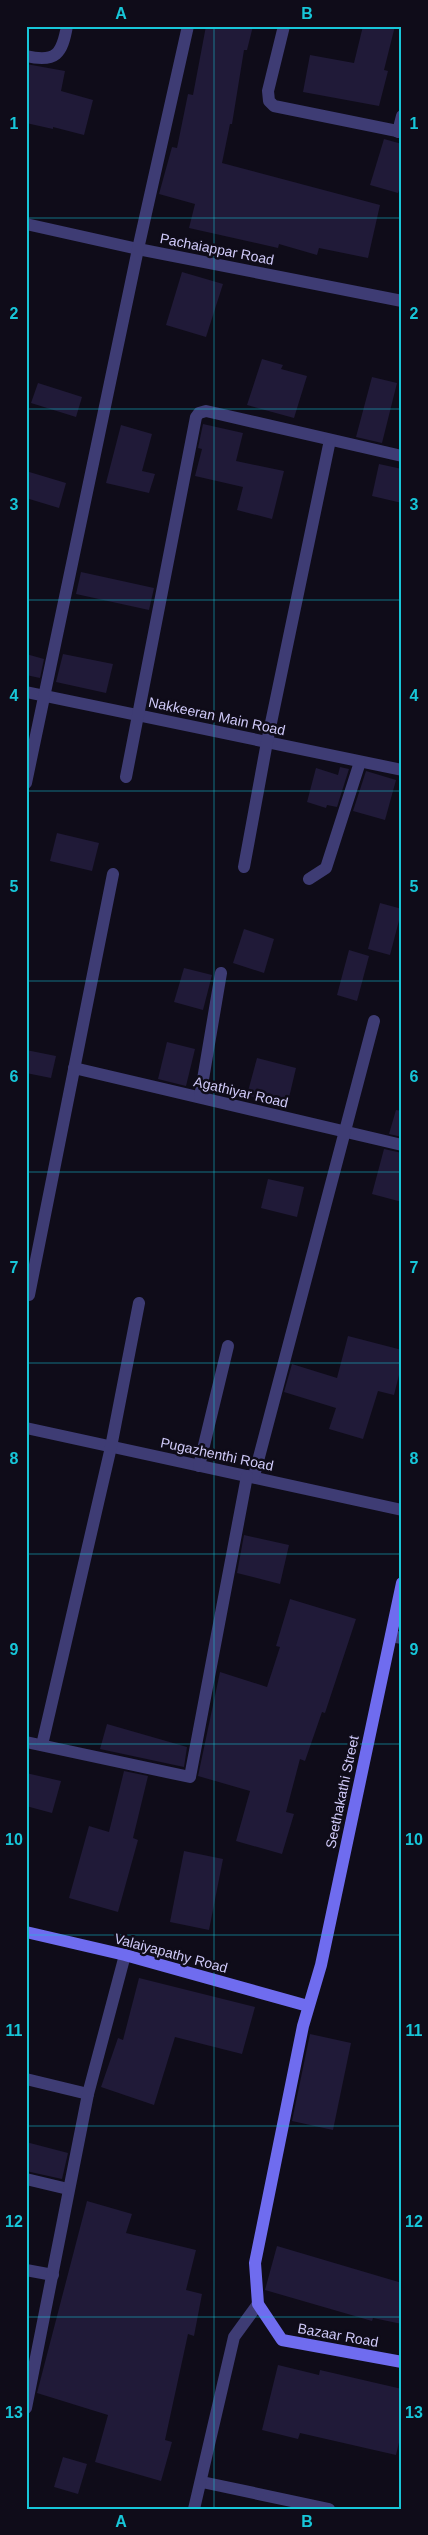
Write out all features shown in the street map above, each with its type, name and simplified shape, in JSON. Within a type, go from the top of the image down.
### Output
[{"type":"main road","name":"Seethakathi Street","points":[[258,2304],[256,2263],[308,2006],[321,1965],[396,1637],[402,1583]]},
{"type":"main road","name":"Valaiyapathy Road","points":[[26,1932],[125,1955],[308,2006]]},
{"type":"main road","name":"Bazaar Road","points":[[258,2304],[282,2340],[402,2362]]},
{"type":"street","points":[[26,56],[42,60],[53,57],[61,50],[67,26]]},
{"type":"street","points":[[26,783],[138,249],[188,26]]},
{"type":"street","points":[[284,26],[268,91],[269,100],[274,106],[400,132],[402,116]]},
{"type":"street","name":"Pachaiappar Road","points":[[26,224],[138,249],[402,301]]},
{"type":"street","points":[[126,777],[196,417],[199,413],[206,411],[402,456]]},
{"type":"street","points":[[244,868],[267,742],[330,440]]},
{"type":"street","name":"Nakkeeran Main Road","points":[[26,692],[360,762],[401,767]]},
{"type":"street","points":[[309,879],[326,868],[360,762]]},
{"type":"street","points":[[29,1295],[32,1251],[74,1068],[113,874]]},
{"type":"street","points":[[200,1097],[221,973]]},
{"type":"street","points":[[26,1742],[190,1777],[250,1476],[374,1021]]},
{"type":"street","name":"Agathiyar Road","points":[[74,1068],[402,1145]]},
{"type":"street","points":[[42,1745],[111,1447],[139,1303]]},
{"type":"street","points":[[199,1466],[228,1346]]},
{"type":"street","name":"Pugazhenthi Road","points":[[26,1428],[402,1510]]},
{"type":"street","points":[[26,2408],[30,2372],[52,2275],[88,2094],[125,1955]]},
{"type":"street","points":[[26,2079],[88,2094]]},
{"type":"street","points":[[26,2179],[68,2189]]},
{"type":"street","points":[[26,2270],[52,2275]]},
{"type":"street","points":[[194,2509],[202,2482],[234,2337],[258,2304]]},
{"type":"street","points":[[202,2482],[325,2508]]},
{"type":"building","points":[[206,26],[253,26],[247,50],[244,50],[232,124],[230,124],[222,163],[380,205],[368,258],[319,248],[317,255],[279,244],[278,248],[189,228],[195,204],[159,194],[172,147],[177,148],[188,94],[193,95]]},
{"type":"building","points":[[363,26],[395,26],[384,70],[388,71],[379,106],[303,92],[310,55],[354,63]]},
{"type":"building","points":[[26,64],[65,71],[61,91],[93,100],[84,135],[53,127],[53,129],[26,123]]},
{"type":"building","points":[[384,139],[402,144],[402,182],[398,193],[370,185]]},
{"type":"building","points":[[182,272],[223,284],[206,337],[166,325]]},
{"type":"building","points":[[262,359],[283,365],[281,369],[307,376],[294,418],[247,405]]},
{"type":"building","points":[[372,377],[397,383],[382,443],[356,437]]},
{"type":"building","points":[[38,383],[82,397],[76,417],[31,403]]},
{"type":"building","points":[[203,424],[243,433],[236,461],[284,471],[272,519],[237,510],[243,487],[195,476],[202,449],[198,448]]},
{"type":"building","points":[[121,425],[152,434],[142,471],[155,474],[149,493],[106,483]]},
{"type":"building","points":[[379,464],[402,469],[402,503],[372,496]]},
{"type":"building","points":[[26,471],[66,483],[59,508],[26,498]]},
{"type":"building","points":[[81,572],[154,588],[149,610],[76,594]]},
{"type":"building","points":[[26,654],[44,659],[40,678],[26,675]]},
{"type":"building","points":[[63,654],[113,664],[106,693],[56,682]]},
{"type":"building","points":[[340,767],[349,769],[337,807],[327,805],[326,808],[307,802],[316,768],[338,775]]},
{"type":"building","points":[[366,771],[396,780],[385,820],[353,811]]},
{"type":"building","points":[[57,833],[99,843],[92,871],[50,861]]},
{"type":"building","points":[[380,903],[402,909],[390,955],[368,949]]},
{"type":"building","points":[[244,929],[274,939],[264,973],[233,963]]},
{"type":"building","points":[[349,950],[369,956],[357,1001],[337,995]]},
{"type":"building","points":[[184,968],[212,975],[203,1010],[174,1002]]},
{"type":"building","points":[[167,1042],[195,1049],[186,1086],[158,1079]]},
{"type":"building","points":[[26,1050],[56,1056],[51,1078],[26,1073]]},
{"type":"building","points":[[257,1058],[296,1068],[287,1106],[247,1095]]},
{"type":"building","points":[[396,1110],[402,1111],[402,1137],[389,1134]]},
{"type":"building","points":[[384,1149],[402,1153],[402,1202],[372,1194]]},
{"type":"building","points":[[268,1179],[304,1187],[297,1217],[261,1208]]},
{"type":"building","points":[[348,1336],[402,1350],[402,1363],[394,1395],[378,1391],[363,1439],[329,1429],[336,1408],[284,1392],[292,1364],[337,1378]]},
{"type":"building","points":[[244,1535],[289,1545],[280,1584],[237,1573]]},
{"type":"building","points":[[290,1599],[356,1619],[325,1713],[322,1712],[305,1761],[300,1759],[286,1812],[294,1814],[282,1854],[236,1841],[250,1791],[198,1776],[220,1672],[267,1687],[280,1647],[276,1646]]},
{"type":"building","points":[[107,1724],[187,1747],[184,1767],[100,1749]]},
{"type":"building","points":[[124,1771],[148,1776],[133,1838],[138,1840],[118,1912],[69,1898],[89,1826],[109,1832]]},
{"type":"building","points":[[26,1773],[61,1781],[52,1813],[26,1806]]},
{"type":"building","points":[[184,1851],[223,1859],[209,1930],[170,1922]]},
{"type":"building","points":[[139,1978],[255,2007],[242,2054],[175,2037],[154,2105],[101,2087],[118,2038],[123,2040]]},
{"type":"building","points":[[310,2034],[351,2043],[333,2130],[292,2121]]},
{"type":"building","points":[[26,2142],[68,2153],[62,2179],[26,2171]]},
{"type":"building","points":[[87,2201],[132,2214],[126,2233],[196,2250],[186,2290],[202,2294],[194,2336],[188,2334],[165,2440],[172,2442],[161,2481],[95,2462],[108,2415],[37,2393]]},
{"type":"building","points":[[277,2246],[402,2283],[402,2324],[373,2318],[372,2321],[265,2290]]},
{"type":"building","points":[[278,2365],[319,2375],[320,2370],[402,2389],[402,2430],[396,2455],[300,2433],[298,2439],[262,2430]]},
{"type":"building","points":[[63,2457],[87,2464],[78,2494],[54,2487]]}]
